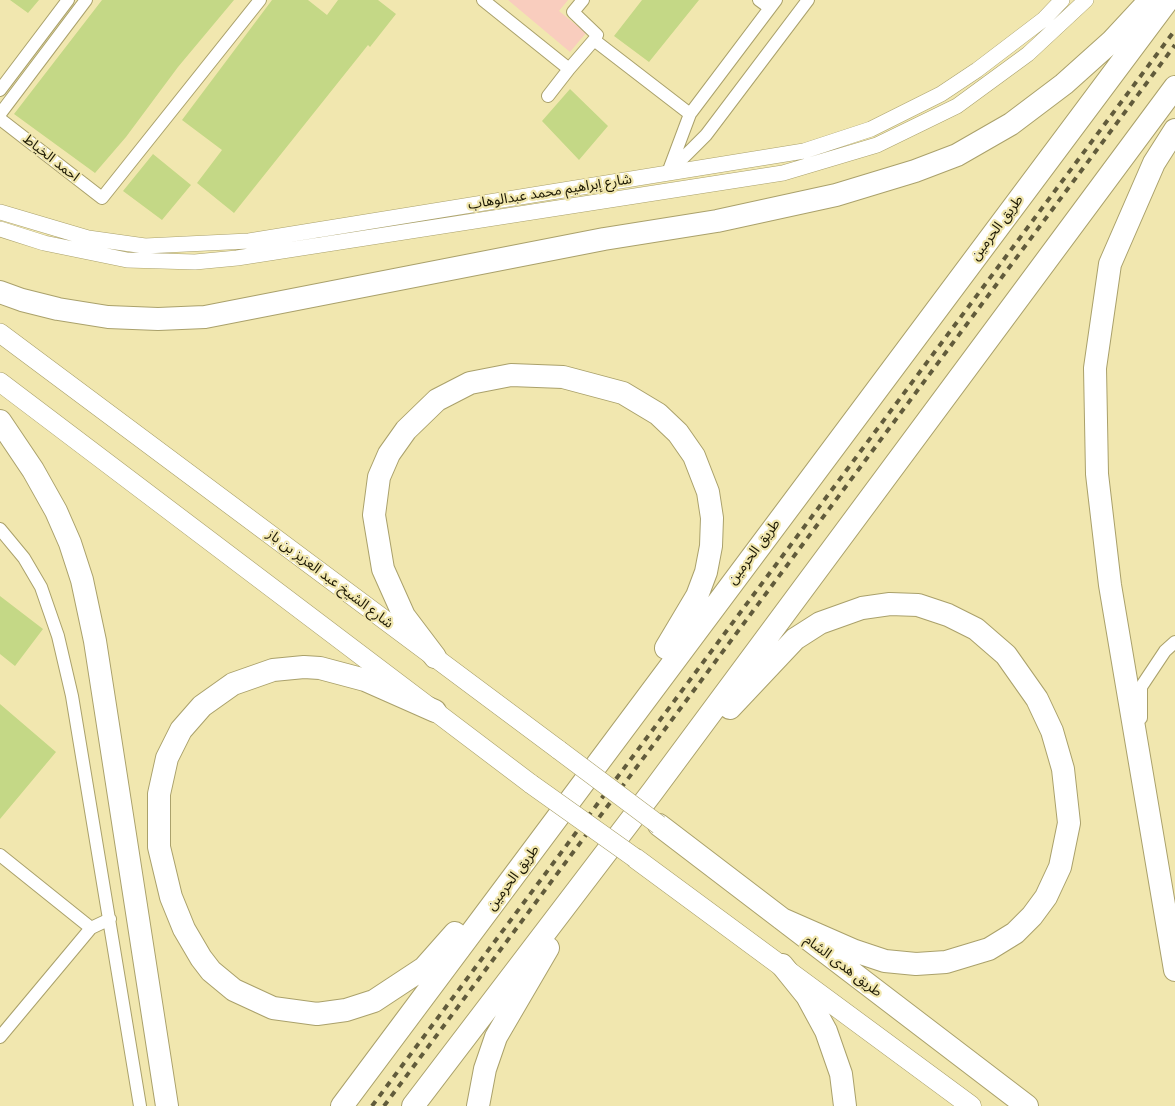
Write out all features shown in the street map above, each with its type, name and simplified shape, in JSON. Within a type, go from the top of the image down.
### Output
[{"type":"highway","points":[[0,292],[31,303],[100,316],[158,319],[205,317],[604,239],[717,221],[836,195],[915,171],[957,155],[1011,124],[1064,84],[1099,53],[1150,0]]},
{"type":"highway","name":"طريق الحرمين","points":[[342,1106],[553,825],[601,756],[1168,0]]},
{"type":"highway","points":[[413,1106],[653,791],[1175,87]]},
{"type":"highway","points":[[1175,130],[1154,163],[1110,264],[1095,368],[1097,474],[1110,585],[1175,970]]},
{"type":"highway","points":[[435,657],[413,630],[396,601],[383,569],[375,533],[374,502],[380,477],[390,454],[406,430],[436,400],[458,388],[482,380],[511,375],[546,375],[580,380],[623,393],[647,406],[678,433],[700,467],[711,504],[711,546],[706,572],[698,596],[601,756]]},
{"type":"highway","points":[[0,421],[33,470],[56,511],[70,543],[82,580],[95,641],[167,1106]]},
{"type":"highway","points":[[653,791],[794,639],[834,616],[876,606],[918,605],[948,615],[976,629],[1006,655],[1028,684],[1052,731],[1062,769],[1068,808],[1067,838],[1060,867],[1046,897],[1032,916],[1003,941],[975,955],[946,962],[916,964],[870,957],[782,919]]},
{"type":"highway","points":[[435,711],[351,675],[304,667],[273,670],[245,678],[211,698],[191,718],[174,744],[163,776],[158,812],[159,847],[166,881],[177,913],[192,944],[211,971],[246,997],[288,1011],[332,1012],[374,1001],[424,968],[553,825]]},
{"type":"highway","name":"طريق هدى الشام","points":[[659,825],[1027,1106]]},
{"type":"highway","points":[[635,858],[971,1106]]},
{"type":"highway","points":[[478,1106],[485,1069],[496,1037],[596,865]]},
{"type":"highway","points":[[782,965],[807,996],[826,1031],[842,1074],[845,1106]]},
{"type":"main road","name":"شارع الشيخ عبد العزيز بن باز","points":[[0,333],[659,825]]},
{"type":"main road","points":[[0,382],[531,784],[635,858]]},
{"type":"street","points":[[0,90],[68,0]]},
{"type":"street","points":[[0,116],[86,0]]},
{"type":"street","name":"احمد الخياط","points":[[0,116],[102,198],[260,0]]},
{"type":"street","points":[[483,0],[569,69]]},
{"type":"street","points":[[548,96],[598,35],[573,12],[583,0]]},
{"type":"street","points":[[668,173],[690,114],[773,4],[759,0]]},
{"type":"street","points":[[668,173],[706,135],[808,0]]},
{"type":"street","name":"شارع إبراهيم محمد عبدالوهاب","points":[[0,212],[88,238],[145,246],[249,241],[804,151],[871,129],[942,94],[1044,19],[1062,0]]},
{"type":"street","points":[[0,228],[44,243],[127,260],[195,262],[237,258],[783,172],[877,145],[957,106],[1028,54],[1086,0]]},
{"type":"street","points":[[594,40],[690,114]]},
{"type":"street","points":[[0,529],[32,571],[54,619],[72,696],[140,1106]]},
{"type":"street","points":[[1140,756],[1141,687],[1165,652],[1175,642]]},
{"type":"street","points":[[0,854],[91,928]]},
{"type":"street","points":[[0,1037],[91,928],[110,919]]},
{"type":"shaded area","points":[[508,0],[568,0],[559,11],[586,33],[570,52]]},
{"type":"building","points":[[10,0],[39,0],[28,13]]},
{"type":"building","points":[[102,0],[234,0],[178,67],[126,137],[95,173],[14,114]]},
{"type":"building","points":[[272,0],[308,0],[327,15],[338,0],[378,0],[396,14],[370,47],[368,45],[234,213],[197,183],[222,150],[182,120]]},
{"type":"building","points":[[642,0],[699,0],[649,62],[614,36]]},
{"type":"building","points":[[570,89],[608,126],[579,160],[542,121]]},
{"type":"building","points":[[153,154],[191,185],[162,220],[123,191]]},
{"type":"building","points":[[0,596],[43,629],[15,666],[0,654]]},
{"type":"building","points":[[0,704],[56,752],[0,819]]},
{"type":"railway","points":[[372,1106],[1175,30]]},
{"type":"railway","points":[[384,1106],[1175,45]]}]
